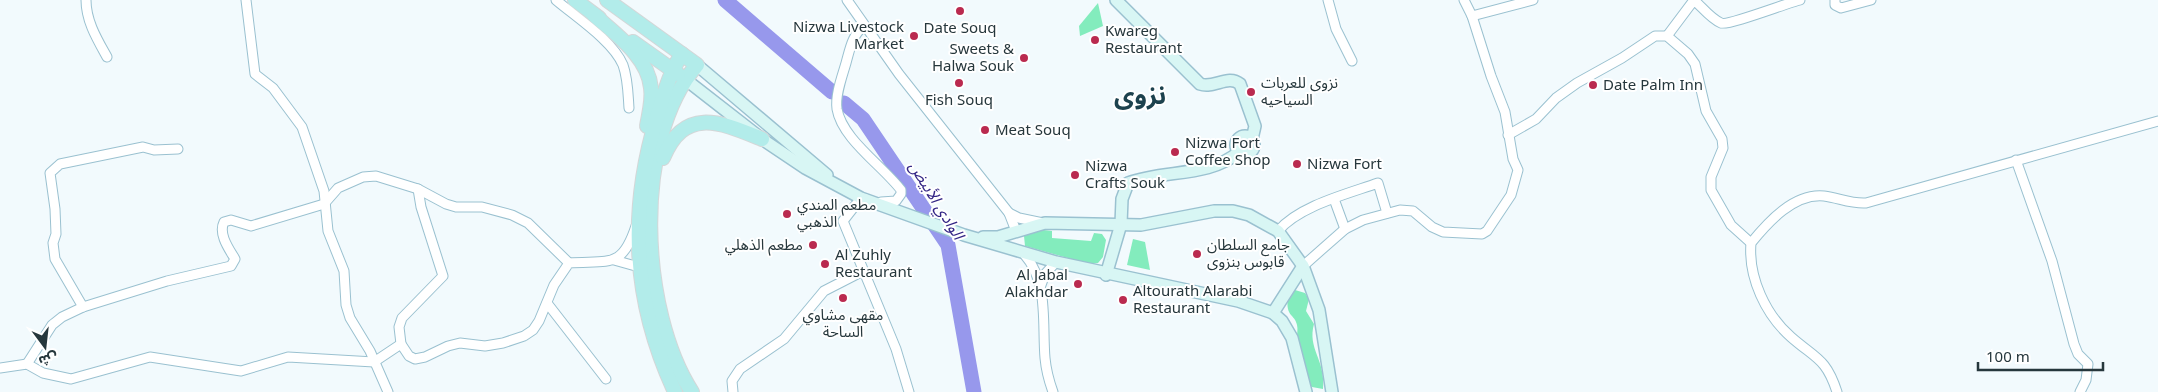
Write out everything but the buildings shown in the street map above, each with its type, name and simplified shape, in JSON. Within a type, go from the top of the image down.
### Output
[{"type":"main road","points":[[575,0],[684,79]]},
{"type":"main road","points":[[607,0],[697,66],[684,79],[665,127],[656,160],[652,205],[651,258],[658,310],[675,359],[692,392]]},
{"type":"main road","points":[[593,14],[639,57],[648,74],[652,90],[638,220],[639,267],[653,337],[675,392]]},
{"type":"main road","points":[[642,174],[672,69],[682,54]]},
{"type":"main road","points":[[652,205],[659,167],[668,146],[677,133],[692,124],[708,122],[722,123],[762,139]]},
{"type":"street","points":[[86,0],[86,11],[92,30],[107,57]]},
{"type":"street","points":[[246,0],[255,74],[273,88],[302,127],[324,191],[324,204],[330,239],[344,271],[346,305],[350,318],[367,346],[388,392]]},
{"type":"street","points":[[556,0],[614,50],[623,65],[627,81],[629,108]]},
{"type":"street","points":[[1106,275],[1121,224],[1122,199],[1128,183],[1209,168],[1226,162],[1240,152],[1236,144],[1238,139],[1243,136],[1252,139],[1254,126],[1240,84],[1230,80],[1207,86],[1200,84],[1116,0]]},
{"type":"street","points":[[1328,0],[1336,29],[1352,61]]},
{"type":"street","points":[[1273,313],[1303,266],[1346,229],[1400,210],[1412,211],[1432,227],[1443,232],[1476,234],[1487,231],[1512,195],[1518,170],[1513,159],[1505,112],[1491,76],[1472,16],[1464,0]]},
{"type":"street","points":[[1472,16],[1533,0]]},
{"type":"street","points":[[1667,36],[1694,0],[1719,22],[1729,24],[1763,10],[1800,0]]},
{"type":"street","points":[[1835,0],[1835,4],[1840,8],[1871,0]]},
{"type":"street","points":[[846,2],[1009,212],[1016,231],[1017,244],[1033,264],[1041,285],[1045,360],[1052,392]]},
{"type":"street","points":[[861,198],[893,203],[901,194],[893,180],[859,145],[844,126],[837,107],[840,85],[853,39],[864,26]]},
{"type":"street","points":[[1508,134],[1536,119],[1556,98],[1578,83],[1622,58],[1655,36],[1667,36],[1688,54],[1695,64],[1706,111],[1722,139],[1723,148],[1711,177],[1711,190],[1731,225],[1751,244],[1752,273],[1769,314],[1791,337],[1821,358],[1831,374],[1837,392]]},
{"type":"street","points":[[697,66],[843,190]]},
{"type":"street","points":[[684,79],[762,139],[805,168],[861,198],[964,235],[1024,254],[1106,275],[1238,301],[1273,313],[1282,321],[1292,338],[1306,392]]},
{"type":"street","points":[[1751,244],[1790,205],[1800,199],[1825,196],[1854,204],[1866,203],[2158,121]]},
{"type":"street","points":[[83,307],[55,259],[53,243],[56,234],[55,209],[50,173],[60,164],[142,147],[154,150],[178,149]]},
{"type":"street","points":[[2016,160],[2052,261],[2074,344],[2078,354],[2088,364],[2086,380],[2080,392]]},
{"type":"street","points":[[27,364],[52,325],[62,317],[83,307],[167,281],[231,266],[235,259],[224,240],[221,226],[227,220],[250,226],[324,204],[338,188],[363,177],[384,177],[418,189],[446,204],[456,207],[482,207],[512,215],[528,223],[570,263],[614,260],[639,267]]},
{"type":"street","points":[[1278,232],[1285,224],[1299,214],[1378,182],[1387,213]]},
{"type":"street","points":[[418,189],[421,207],[443,276],[402,318],[399,327],[401,344],[409,356],[415,359],[460,343],[485,346],[503,344],[533,330],[554,285],[570,263]]},
{"type":"street","points":[[861,198],[843,221],[896,349],[909,392]]},
{"type":"street","points":[[1334,199],[1346,229]]},
{"type":"street","points":[[1009,212],[1020,218],[1045,223],[1141,225],[1214,211],[1233,211],[1249,215],[1278,232],[1303,266],[1320,310],[1332,392]]},
{"type":"street","points":[[614,260],[622,256],[627,250],[638,220]]},
{"type":"street","points":[[964,235],[989,238],[1045,223]]},
{"type":"street","points":[[1041,285],[1045,274],[1056,262]]},
{"type":"street","points":[[733,392],[732,381],[740,369],[784,339],[824,291],[863,271]]},
{"type":"street","points":[[547,303],[606,379]]},
{"type":"street","points":[[0,368],[27,364],[43,373],[71,379],[150,357],[241,370],[288,357],[374,362],[401,344]]},
{"type":"green space","points":[[1098,3],[1103,26],[1080,36],[1079,26]]},
{"type":"green space","points":[[1036,229],[1052,231],[1052,238],[1091,241],[1094,233],[1102,234],[1106,240],[1103,257],[1098,263],[1089,264],[1025,246],[1024,236]]},
{"type":"green space","points":[[1133,239],[1145,242],[1150,270],[1127,265]]},
{"type":"green space","points":[[1295,290],[1305,293],[1309,299],[1306,311],[1314,324],[1313,341],[1322,370],[1323,389],[1312,387],[1308,384],[1298,343],[1296,321],[1289,312],[1287,303],[1288,297]]},
{"type":"waterway","name":"الوادي الأبيض","points":[[725,0],[832,92]]},
{"type":"waterway","name":"الوادي الأبيض","points":[[844,103],[863,119],[948,245],[974,392]]},
{"type":"place","name":"Date Souq","points":[[960,11]]},
{"type":"place","name":"Nizwa Livestock Market","points":[[914,36]]},
{"type":"place","name":"Kwareg Restaurant","points":[[1095,40]]},
{"type":"place","name":"Sweets & Halwa Souk","points":[[1024,58]]},
{"type":"place","name":"Fish Souq","points":[[959,83]]},
{"type":"place","name":"Date Palm Inn","points":[[1593,85]]},
{"type":"place","name":"نزوى للعربات السياحيه","points":[[1251,92]]},
{"type":"place","name":"Meat Souq","points":[[985,130]]},
{"type":"place","name":"Nizwa Fort Coffee Shop","points":[[1175,152]]},
{"type":"place","name":"Nizwa Fort","points":[[1297,164]]},
{"type":"place","name":"Nizwa Crafts Souk","points":[[1075,175]]},
{"type":"place","name":"مطعم المندي الذهبي","points":[[787,214]]},
{"type":"place","name":"مطعم الذهلي","points":[[813,245]]},
{"type":"place","name":"جامع السلطان قابوس بنزوى","points":[[1197,254]]},
{"type":"place","name":"Al Zuhly Restaurant","points":[[825,264]]},
{"type":"place","name":"Al Jabal Alakhdar","points":[[1078,284]]},
{"type":"place","name":"مقهى مشاوي الساحة","points":[[843,298]]},
{"type":"place","name":"Altourath Alarabi Restaurant","points":[[1123,300]]},
{"type":"district","name":"نزوى","points":[[1140,95]]}]
